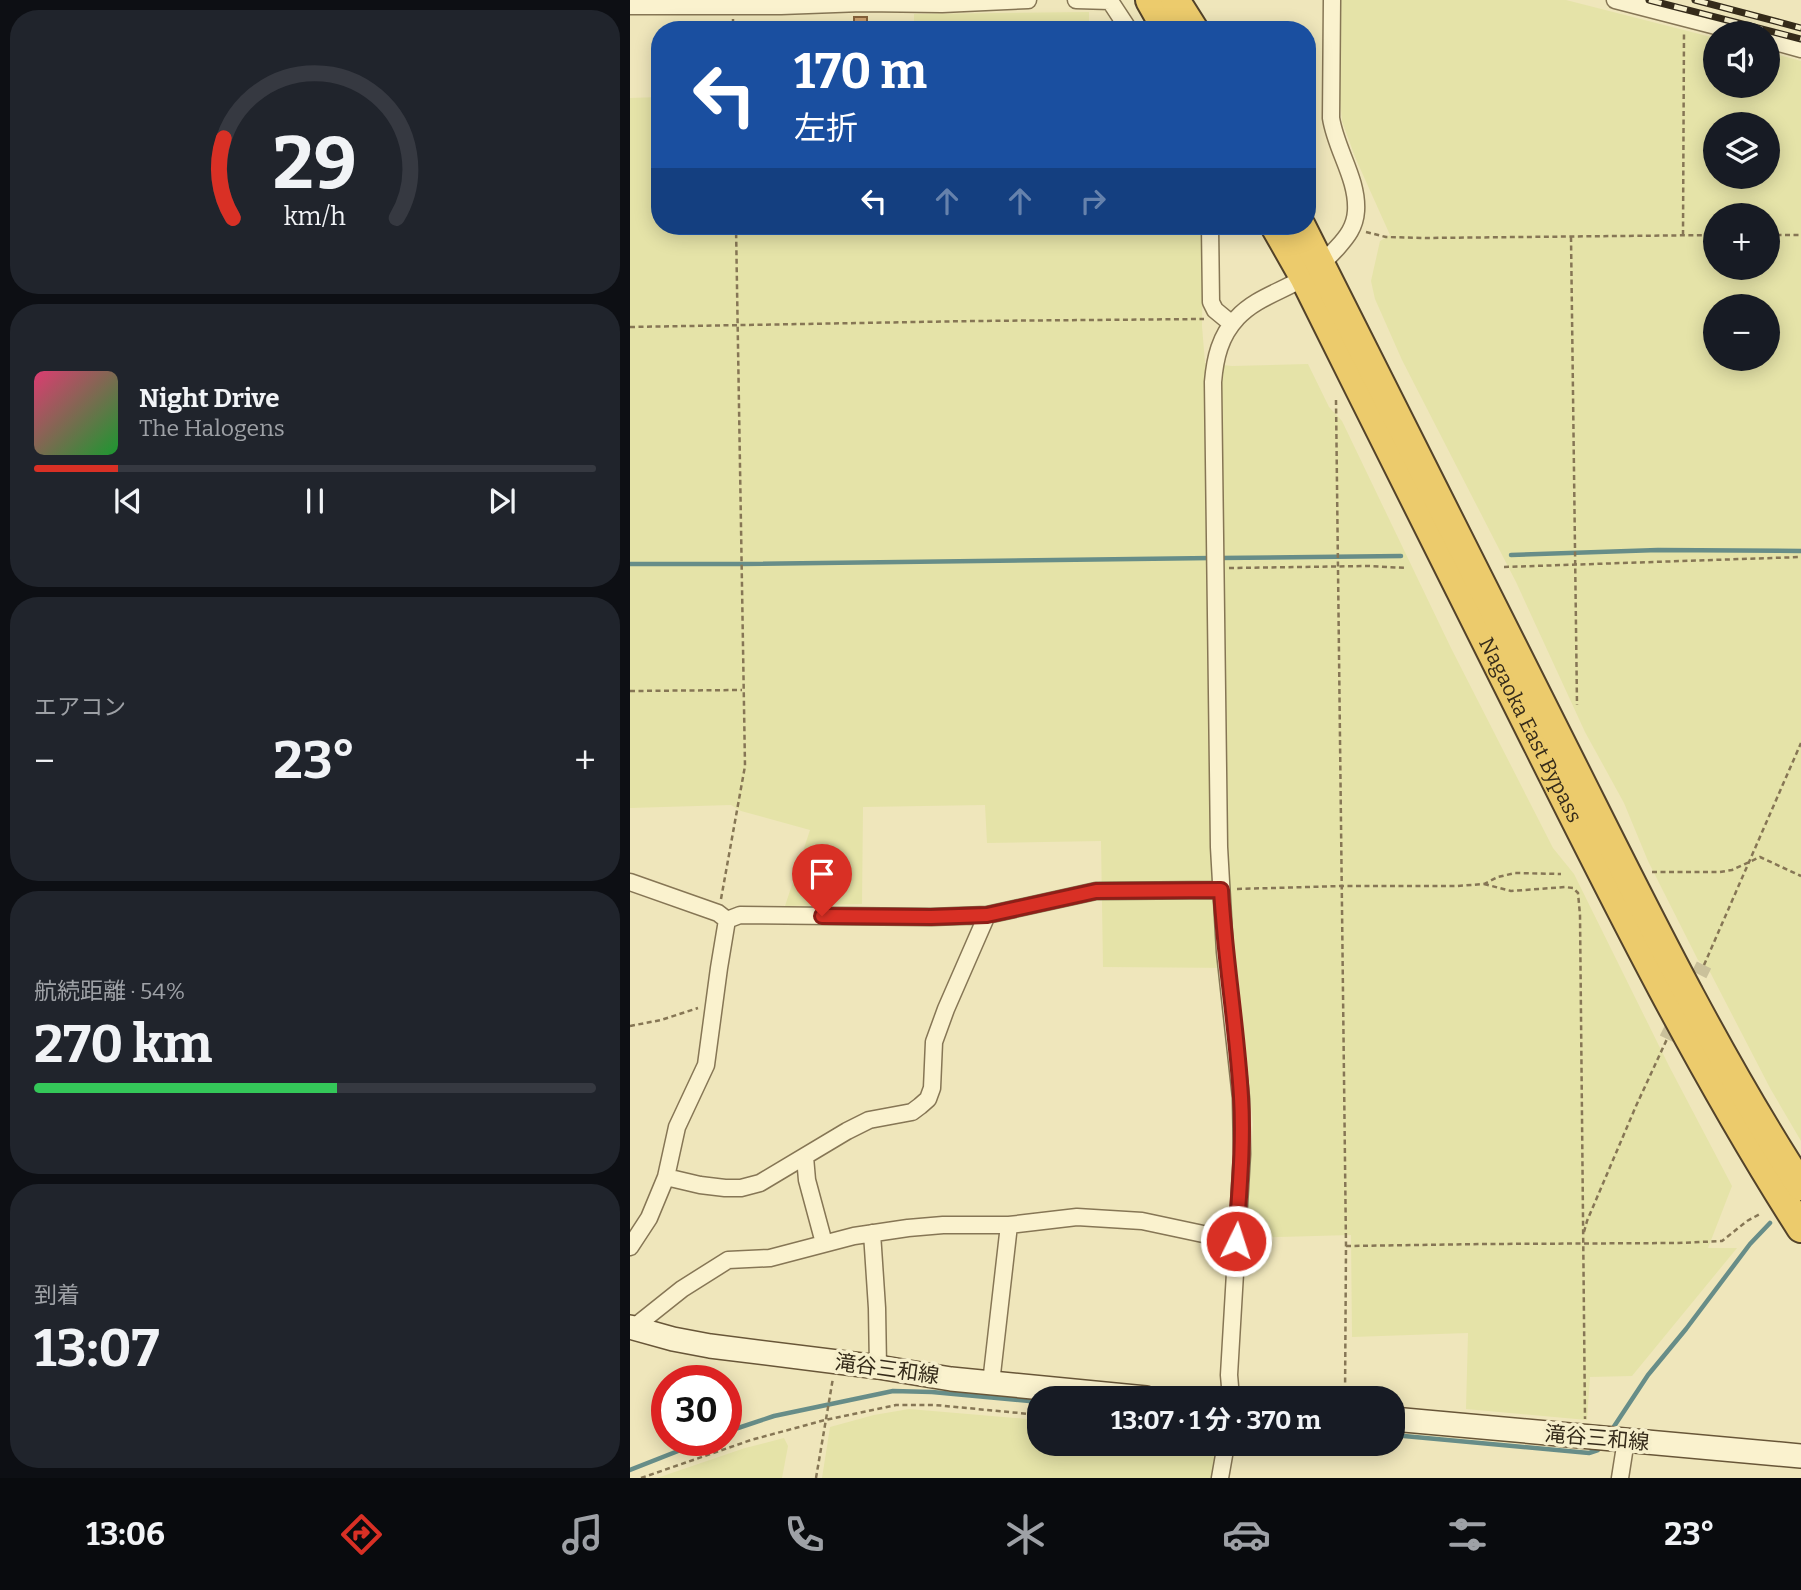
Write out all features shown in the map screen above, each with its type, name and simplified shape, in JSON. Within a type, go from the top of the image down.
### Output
[{"type":"highway","points":[[1150,0],[1162,21]]},
{"type":"highway","points":[[1175,0],[1188,21]]},
{"type":"highway","name":"Nagaoka East Bypass","points":[[1282,235],[1312,271],[1703,1021],[1770,1139],[1801,1186]]},
{"type":"highway","name":"Nagaoka East Bypass","points":[[1303,235],[1312,271],[1616,902],[1676,1035],[1801,1228]]},
{"type":"highway","points":[[1676,1035],[1705,1078],[1736,1136],[1801,1243]]},
{"type":"main road","name":"滝谷三和線","points":[[631,1327],[710,1346],[1027,1386]]},
{"type":"main road","name":"滝谷三和線","points":[[1405,1420],[1801,1456]]},
{"type":"street","points":[[630,6],[942,4],[1028,0]]},
{"type":"street","points":[[1076,0],[1110,1],[1123,21]]},
{"type":"street","points":[[1230,1386],[1242,1154],[1241,1098],[1221,890],[1213,382],[1220,342],[1231,324],[1260,300],[1312,271],[1349,235],[1356,215],[1351,179],[1333,132],[1330,104],[1332,0]]},
{"type":"street","points":[[1615,0],[1703,23]]},
{"type":"street","points":[[1780,43],[1801,48]]},
{"type":"street","points":[[1210,235],[1211,302],[1215,310],[1231,324]]},
{"type":"street","points":[[630,882],[723,916],[987,915],[1096,891],[1221,890]]},
{"type":"street","points":[[666,1177],[725,1188],[741,1188],[760,1183],[847,1130],[869,1120],[912,1112],[928,1099],[932,1088],[934,1042],[987,915]]},
{"type":"street","points":[[630,1247],[649,1218],[666,1177],[677,1126],[706,1065],[716,1002],[723,916]]},
{"type":"street","points":[[804,1157],[807,1180],[824,1242]]},
{"type":"street","points":[[631,1327],[728,1259],[770,1258],[824,1242],[872,1233],[931,1226],[1009,1225],[1077,1217],[1142,1221],[1236,1241]]},
{"type":"street","points":[[991,1383],[1009,1225]]},
{"type":"street","points":[[872,1233],[878,1367]]},
{"type":"street","points":[[1620,1478],[1626,1440]]},
{"type":"street","points":[[1220,1478],[1224,1456]]},
{"type":"path","points":[[1683,235],[1684,18]]},
{"type":"path","points":[[1351,229],[1386,237],[1453,239],[1703,235]]},
{"type":"path","points":[[723,916],[744,766],[736,235]]},
{"type":"path","points":[[1780,235],[1801,235]]},
{"type":"path","points":[[1571,237],[1577,705]]},
{"type":"path","points":[[630,327],[1204,319],[1215,310]]},
{"type":"path","points":[[1336,400],[1346,1246],[1345,1386]]},
{"type":"path","points":[[1504,567],[1801,557]]},
{"type":"path","points":[[1216,568],[1408,568]]},
{"type":"path","points":[[630,691],[743,690]]},
{"type":"path","points":[[1704,965],[1801,743]]},
{"type":"path","points":[[1652,872],[1720,872],[1732,870],[1760,857],[1801,876]]},
{"type":"path","points":[[1484,884],[1515,873],[1561,874]]},
{"type":"path","points":[[1221,890],[1484,884],[1511,891],[1565,887],[1573,888],[1578,893],[1585,1437]]},
{"type":"path","points":[[630,1026],[661,1020],[716,1002]]},
{"type":"path","points":[[1583,1241],[1587,1221],[1636,1106],[1676,1035]]},
{"type":"path","points":[[1346,1246],[1722,1241],[1760,1214]]},
{"type":"path","points":[[816,1478],[829,1397]]},
{"type":"path","points":[[641,1478],[751,1440],[896,1405],[935,1405],[1027,1414]]},
{"type":"shaded area","points":[[1341,0],[1566,0],[1703,35],[1703,98],[1780,98],[1780,55],[1801,61],[1801,1141],[1770,1088],[1710,972],[1698,960],[1648,861],[1624,803],[1585,732],[1516,582],[1402,360],[1375,299],[1371,281],[1380,241],[1390,235],[1342,121],[1338,79]]},
{"type":"shaded area","points":[[1089,12],[1089,21],[914,21],[914,14]]},
{"type":"shaded area","points":[[651,97],[651,235],[1203,235],[1202,326],[1205,363],[1232,366],[1308,364],[1329,407],[1342,421],[1451,648],[1553,848],[1574,874],[1732,1186],[1708,1248],[1737,1248],[1632,1376],[1590,1377],[1587,1420],[1466,1409],[1468,1333],[1352,1337],[1351,1235],[1246,1238],[1253,1124],[1237,968],[1103,967],[1101,841],[987,843],[985,805],[863,807],[862,904],[785,906],[810,830],[741,811],[731,805],[630,808],[630,98]]},
{"type":"shaded area","points":[[909,1409],[1027,1419],[1027,1456],[1217,1456],[1213,1478],[822,1478],[830,1427]]},
{"type":"shaded area","points":[[784,1438],[788,1446],[782,1478],[657,1478],[722,1456],[742,1456],[742,1449]]},
{"type":"building","points":[[854,17],[867,17],[867,21],[854,21]]},
{"type":"waterway","points":[[1511,555],[1658,550],[1801,551]]},
{"type":"waterway","points":[[1220,558],[1401,556]]},
{"type":"waterway","points":[[630,564],[1212,558]]},
{"type":"waterway","points":[[1611,1431],[1648,1375],[1750,1244],[1770,1223]]},
{"type":"waterway","points":[[742,1427],[774,1416],[893,1391],[1027,1401]]},
{"type":"waterway","points":[[1405,1436],[1589,1453],[1601,1447]]},
{"type":"waterway","points":[[630,1470],[665,1456]]},
{"type":"tunnel","points":[[1667,1039],[1704,965]]},
{"type":"railway","points":[[1649,0],[1801,39]]},
{"type":"railway","points":[[1695,0],[1801,28]]},
{"type":"route","points":[[822,916],[987,915],[1096,891],[1221,890],[1241,1098],[1242,1154],[1236,1241]]}]
